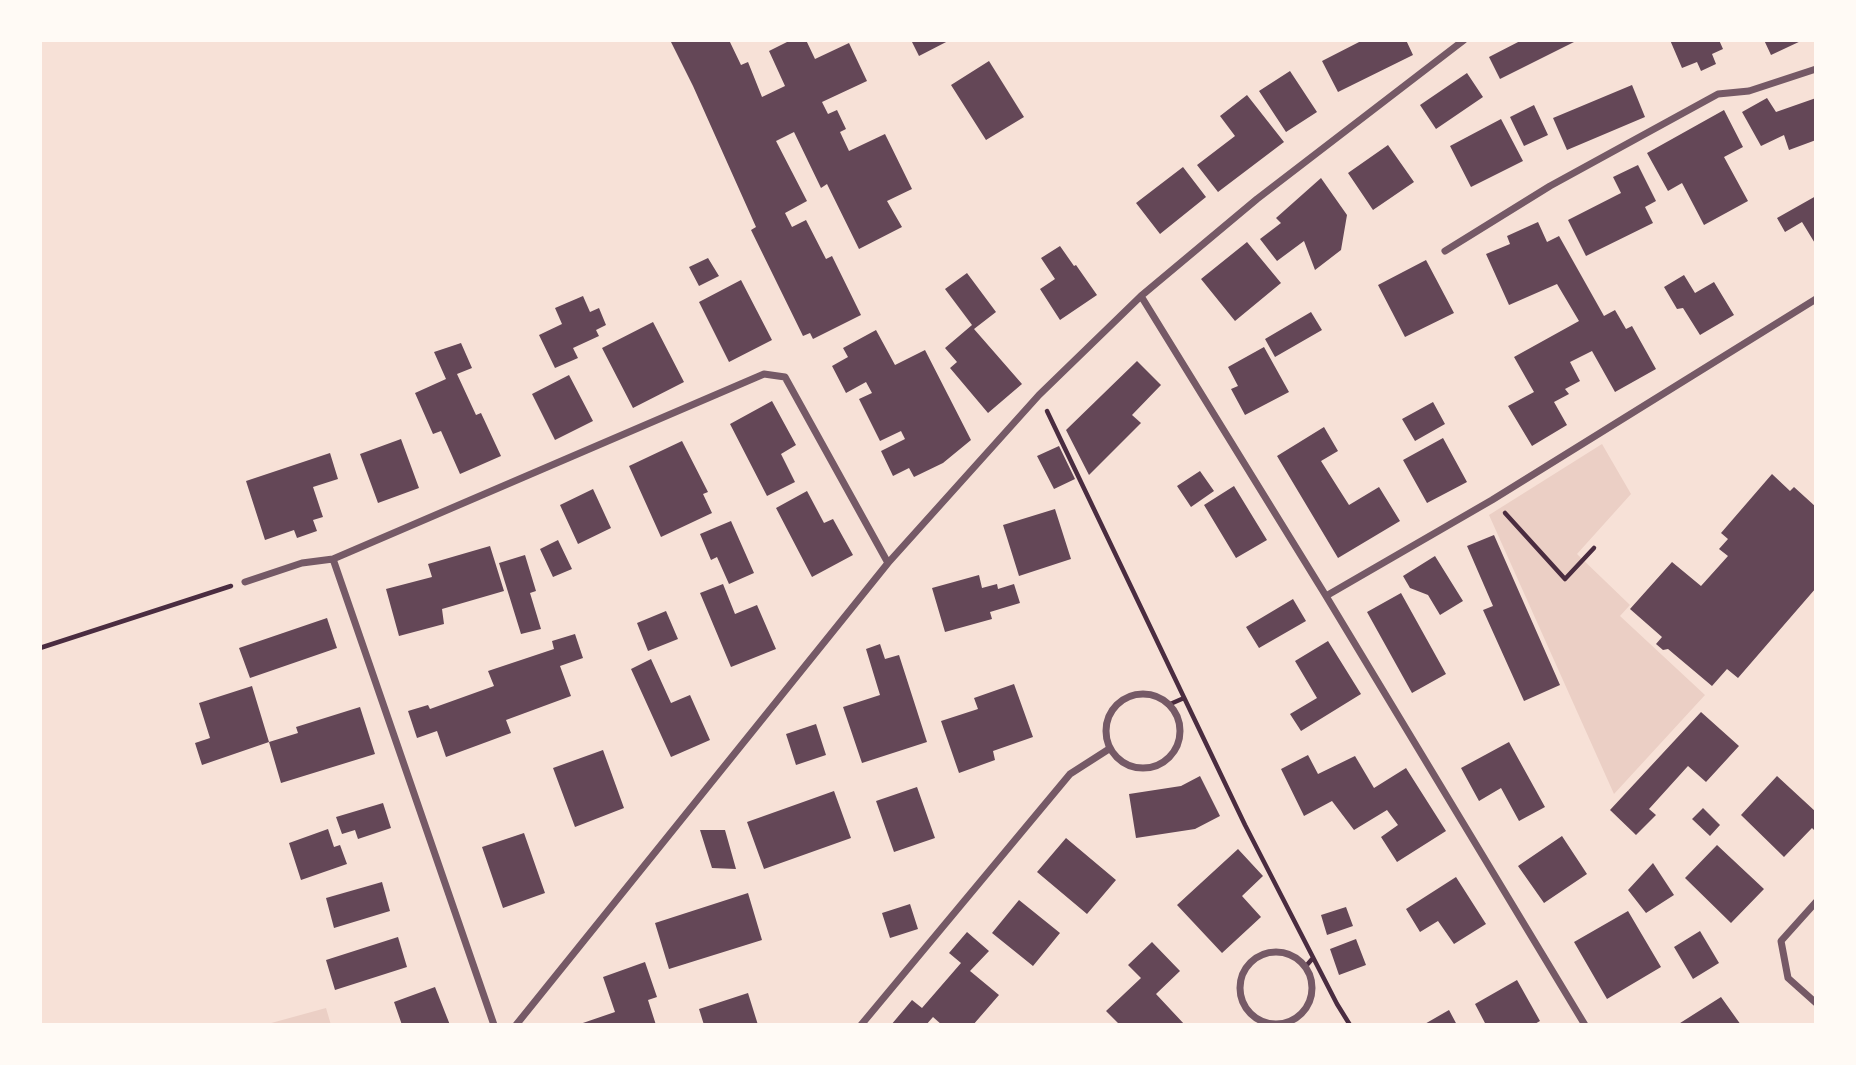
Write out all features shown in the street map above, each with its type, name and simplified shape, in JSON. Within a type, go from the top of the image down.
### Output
[{"type":"street","points":[[516,1025],[888,563],[1039,396],[1142,296],[1257,199],[1464,40]]},
{"type":"street","points":[[1445,251],[1550,186],[1718,94],[1749,91],[1816,69]]},
{"type":"street","points":[[1142,296],[1585,1025]]},
{"type":"street","points":[[1326,596],[1492,499],[1816,299]]},
{"type":"street","points":[[245,582],[302,563],[333,559],[764,374],[785,377],[888,563]]},
{"type":"street","points":[[333,559],[494,1025]]},
{"type":"street","points":[[1140,694],[1153,696],[1168,705],[1178,720],[1180,732],[1178,744],[1172,754],[1163,763],[1152,768],[1127,765],[1117,759],[1106,737],[1106,725],[1110,713],[1118,704],[1128,697],[1140,694]]},
{"type":"street","points":[[861,1025],[1070,774],[1110,749]]},
{"type":"street","points":[[1816,902],[1781,941],[1788,978],[1816,1003]]},
{"type":"street","points":[[1276,951],[1288,953],[1306,966],[1313,987],[1307,1009],[1290,1022],[1257,1022],[1242,1002],[1241,979],[1246,968],[1254,959],[1276,951]]},
{"type":"path","points":[[1039,396],[1057,427],[1245,825],[1350,1025]]},
{"type":"path","points":[[1492,499],[1565,579],[1594,548]]},
{"type":"path","points":[[40,648],[245,582]]},
{"type":"path","points":[[1168,705],[1184,698]]},
{"type":"path","points":[[1306,966],[1313,958]]},
{"type":"shaded area","points":[[1602,444],[1631,494],[1577,554],[1630,605],[1620,616],[1705,695],[1614,794],[1489,515]]},
{"type":"shaded area","points":[[326,1008],[331,1025],[264,1025]]},
{"type":"building","points":[[670,40],[729,40],[741,65],[748,62],[762,97],[785,86],[769,51],[791,40],[806,40],[815,59],[849,43],[867,81],[822,102],[828,114],[837,110],[846,129],[840,132],[849,151],[885,134],[912,189],[887,201],[902,227],[859,249],[827,184],[821,188],[794,132],[776,141],[807,201],[785,213],[792,227],[806,220],[826,259],[832,256],[861,315],[813,339],[810,333],[803,336],[751,230],[756,227]]},
{"type":"building","points":[[911,40],[950,40],[919,56]]},
{"type":"building","points":[[1363,40],[1406,40],[1413,55],[1338,92],[1322,61]]},
{"type":"building","points":[[1522,40],[1578,40],[1500,79],[1489,57]]},
{"type":"building","points":[[1670,40],[1719,40],[1723,49],[1712,54],[1716,64],[1701,71],[1697,62],[1682,68]]},
{"type":"building","points":[[1764,40],[1803,40],[1771,55]]},
{"type":"building","points":[[989,61],[1024,117],[986,140],[951,85]]},
{"type":"building","points":[[1290,71],[1317,112],[1286,132],[1259,91]]},
{"type":"building","points":[[1467,73],[1483,97],[1436,129],[1420,105]]},
{"type":"building","points":[[1632,85],[1645,117],[1567,150],[1553,118]]},
{"type":"building","points":[[1247,95],[1284,142],[1218,192],[1197,165],[1235,136],[1220,116]]},
{"type":"building","points":[[1767,98],[1776,112],[1816,98],[1816,140],[1789,150],[1784,135],[1761,146],[1742,112]]},
{"type":"building","points":[[1534,105],[1548,135],[1524,146],[1510,117]]},
{"type":"building","points":[[1724,110],[1743,147],[1724,157],[1748,201],[1704,225],[1682,183],[1668,191],[1647,153]]},
{"type":"building","points":[[1501,119],[1523,161],[1471,187],[1450,146]]},
{"type":"building","points":[[1388,145],[1414,182],[1373,210],[1348,173]]},
{"type":"building","points":[[1638,165],[1656,201],[1645,207],[1653,223],[1586,256],[1568,220],[1621,193],[1613,177]]},
{"type":"building","points":[[1183,167],[1206,197],[1160,234],[1136,203]]},
{"type":"building","points":[[1321,178],[1347,215],[1341,250],[1315,270],[1304,241],[1277,261],[1260,239],[1281,223],[1276,218]]},
{"type":"building","points":[[1816,196],[1816,245],[1802,222],[1785,232],[1777,218]]},
{"type":"building","points":[[1538,222],[1547,242],[1559,236],[1604,316],[1615,310],[1626,329],[1632,326],[1656,369],[1615,392],[1592,351],[1570,362],[1580,381],[1565,389],[1569,394],[1554,402],[1567,425],[1532,446],[1508,406],[1534,392],[1514,357],[1579,321],[1557,284],[1509,305],[1486,254],[1510,244],[1507,236]]},
{"type":"building","points":[[1247,242],[1281,283],[1235,321],[1201,279]]},
{"type":"building","points":[[1060,246],[1097,295],[1060,320],[1040,289],[1055,279],[1041,258]]},
{"type":"building","points":[[708,258],[719,276],[699,286],[689,267]]},
{"type":"building","points":[[1426,260],[1454,313],[1405,337],[1378,285]]},
{"type":"building","points":[[967,273],[996,312],[974,329],[1022,384],[988,413],[950,368],[957,362],[945,348],[972,325],[945,289]]},
{"type":"building","points":[[1684,275],[1695,293],[1714,282],[1734,315],[1700,335],[1683,308],[1677,309],[1664,287]]},
{"type":"building","points":[[741,280],[772,340],[729,362],[699,302]]},
{"type":"building","points":[[583,296],[590,312],[599,308],[606,325],[596,330],[599,336],[573,348],[578,358],[555,368],[539,335],[562,324],[555,308]]},
{"type":"building","points":[[1311,312],[1322,330],[1275,357],[1265,339]]},
{"type":"building","points":[[653,322],[684,382],[633,408],[602,348]]},
{"type":"building","points":[[876,330],[895,365],[925,350],[971,440],[943,463],[914,477],[909,468],[893,476],[881,451],[905,439],[901,431],[880,441],[859,399],[872,393],[866,382],[846,393],[832,366],[848,357],[843,348]]},
{"type":"building","points":[[461,343],[472,368],[457,374],[476,415],[481,413],[501,456],[460,474],[441,431],[433,434],[415,393],[446,379],[434,352]]},
{"type":"building","points":[[1264,347],[1289,392],[1245,415],[1231,389],[1238,386],[1228,367]]},
{"type":"building","points":[[1137,361],[1161,385],[1132,415],[1141,423],[1089,475],[1066,430]]},
{"type":"building","points":[[569,375],[593,421],[555,440],[532,394]]},
{"type":"building","points":[[772,401],[796,445],[781,454],[795,482],[767,496],[730,424]]},
{"type":"building","points":[[1433,402],[1445,424],[1415,441],[1402,419]]},
{"type":"building","points":[[1324,427],[1338,451],[1321,461],[1349,505],[1379,487],[1400,521],[1338,558],[1277,456]]},
{"type":"building","points":[[1443,438],[1467,482],[1427,503],[1403,460]]},
{"type":"building","points":[[401,439],[419,488],[378,503],[360,454]]},
{"type":"building","points":[[682,441],[708,492],[703,494],[712,513],[661,537],[629,466]]},
{"type":"building","points":[[1059,446],[1075,479],[1054,489],[1037,456]]},
{"type":"building","points":[[330,453],[338,479],[313,487],[323,517],[313,520],[317,531],[297,538],[294,530],[265,540],[246,481]]},
{"type":"building","points":[[1200,471],[1214,491],[1191,507],[1177,486]]},
{"type":"building","points":[[1772,474],[1790,491],[1794,487],[1816,507],[1816,588],[1738,678],[1727,669],[1712,686],[1668,649],[1663,650],[1656,644],[1662,637],[1630,609],[1672,562],[1701,586],[1728,556],[1719,549],[1728,539],[1721,533]]},
{"type":"building","points":[[1234,486],[1267,540],[1236,558],[1204,505]]},
{"type":"building","points":[[593,489],[611,528],[578,544],[560,505]]},
{"type":"building","points":[[807,491],[824,523],[833,519],[853,555],[812,577],[776,508]]},
{"type":"building","points":[[1055,509],[1071,559],[1019,576],[1003,525]]},
{"type":"building","points":[[731,521],[754,573],[729,584],[717,557],[711,560],[700,534]]},
{"type":"building","points":[[1494,535],[1560,685],[1524,701],[1483,610],[1493,606],[1467,546]]},
{"type":"building","points":[[558,540],[572,569],[553,577],[540,549]]},
{"type":"building","points":[[490,546],[504,591],[442,609],[444,624],[399,636],[386,589],[432,577],[428,564]]},
{"type":"building","points":[[525,555],[536,591],[530,593],[541,629],[521,634],[499,563]]},
{"type":"building","points":[[1435,556],[1463,601],[1440,615],[1428,595],[1410,588],[1403,576]]},
{"type":"building","points":[[979,575],[982,588],[997,584],[998,589],[1014,584],[1020,603],[990,612],[992,619],[945,632],[932,588]]},
{"type":"building","points":[[723,584],[735,614],[757,605],[776,649],[731,667],[700,593]]},
{"type":"building","points":[[1401,593],[1446,674],[1412,693],[1367,612]]},
{"type":"building","points":[[1293,599],[1306,621],[1259,648],[1246,627]]},
{"type":"building","points":[[666,611],[678,639],[648,651],[637,623]]},
{"type":"building","points":[[327,618],[337,648],[250,678],[239,648]]},
{"type":"building","points":[[575,634],[583,658],[560,666],[571,696],[506,720],[511,733],[446,757],[437,731],[417,738],[408,711],[428,705],[430,709],[494,686],[488,671],[554,649],[552,641]]},
{"type":"building","points":[[1328,641],[1361,694],[1301,731],[1290,714],[1317,698],[1295,661]]},
{"type":"building","points":[[880,644],[885,659],[899,655],[927,742],[862,763],[843,707],[880,695],[866,649]]},
{"type":"building","points":[[651,659],[671,703],[690,695],[710,740],[671,757],[631,669]]},
{"type":"building","points":[[1014,684],[1033,737],[993,751],[995,760],[959,773],[941,721],[978,709],[974,698]]},
{"type":"building","points":[[252,686],[269,742],[202,765],[195,743],[210,738],[199,703]]},
{"type":"building","points":[[360,707],[375,754],[281,783],[269,742],[298,733],[296,727]]},
{"type":"building","points":[[1701,712],[1739,746],[1706,782],[1688,766],[1649,809],[1656,815],[1636,835],[1610,810]]},
{"type":"building","points":[[816,724],[826,755],[796,765],[786,734]]},
{"type":"building","points":[[1509,742],[1545,807],[1519,821],[1501,788],[1479,801],[1461,768]]},
{"type":"building","points":[[603,750],[624,808],[575,827],[553,768]]},
{"type":"building","points":[[1308,755],[1318,774],[1355,756],[1374,788],[1406,768],[1446,831],[1397,862],[1381,837],[1398,825],[1387,810],[1354,830],[1332,801],[1304,816],[1281,769]]},
{"type":"building","points":[[1200,776],[1220,816],[1195,829],[1136,838],[1129,794],[1181,786]]},
{"type":"building","points":[[1777,776],[1816,812],[1816,832],[1812,828],[1784,857],[1741,815]]},
{"type":"building","points":[[917,787],[935,838],[894,852],[876,801]]},
{"type":"building","points":[[834,791],[851,838],[764,869],[747,822]]},
{"type":"building","points":[[383,803],[391,828],[358,839],[355,830],[342,834],[336,817]]},
{"type":"building","points":[[1703,808],[1720,825],[1710,836],[1692,819]]},
{"type":"building","points":[[328,829],[334,847],[340,845],[347,864],[301,880],[289,843]]},
{"type":"building","points":[[700,830],[725,830],[736,869],[712,868]]},
{"type":"building","points":[[524,833],[545,893],[503,908],[482,847]]},
{"type":"building","points":[[1562,836],[1587,874],[1544,903],[1518,866]]},
{"type":"building","points":[[1066,838],[1116,880],[1087,914],[1037,872]]},
{"type":"building","points":[[1717,845],[1764,889],[1731,923],[1685,878]]},
{"type":"building","points":[[1238,849],[1263,876],[1242,896],[1261,917],[1222,953],[1177,905]]},
{"type":"building","points":[[1653,863],[1674,895],[1646,913],[1628,890]]},
{"type":"building","points":[[1456,877],[1486,924],[1454,944],[1438,921],[1420,932],[1406,909]]},
{"type":"building","points":[[382,882],[390,911],[334,928],[326,898]]},
{"type":"building","points":[[748,893],[762,940],[669,969],[655,923]]},
{"type":"building","points":[[1019,900],[1060,933],[1033,966],[992,933]]},
{"type":"building","points":[[910,904],[918,929],[890,938],[882,913]]},
{"type":"building","points":[[1346,907],[1353,926],[1327,935],[1321,915]]},
{"type":"building","points":[[1628,911],[1661,967],[1607,999],[1574,942]]},
{"type":"building","points":[[1700,931],[1719,963],[1693,979],[1674,947]]},
{"type":"building","points":[[967,932],[989,951],[970,971],[999,995],[973,1025],[942,1025],[933,1017],[926,1025],[891,1025],[912,1000],[922,1008],[961,963],[949,953]]},
{"type":"building","points":[[398,937],[407,967],[335,990],[326,960]]},
{"type":"building","points":[[1356,939],[1366,965],[1339,975],[1330,949]]},
{"type":"building","points":[[1152,942],[1180,971],[1156,994],[1185,1025],[1120,1025],[1106,1011],[1141,978],[1128,965]]},
{"type":"building","points":[[645,962],[657,997],[648,1000],[656,1025],[577,1025],[615,1012],[603,977]]},
{"type":"building","points":[[1517,980],[1540,1021],[1533,1025],[1486,1025],[1475,1004]]},
{"type":"building","points":[[435,987],[450,1025],[402,1025],[394,1002]]},
{"type":"building","points":[[748,993],[758,1025],[704,1025],[699,1009]]},
{"type":"building","points":[[1721,997],[1741,1025],[1677,1025]]},
{"type":"building","points":[[1449,1010],[1457,1025],[1423,1025]]}]
